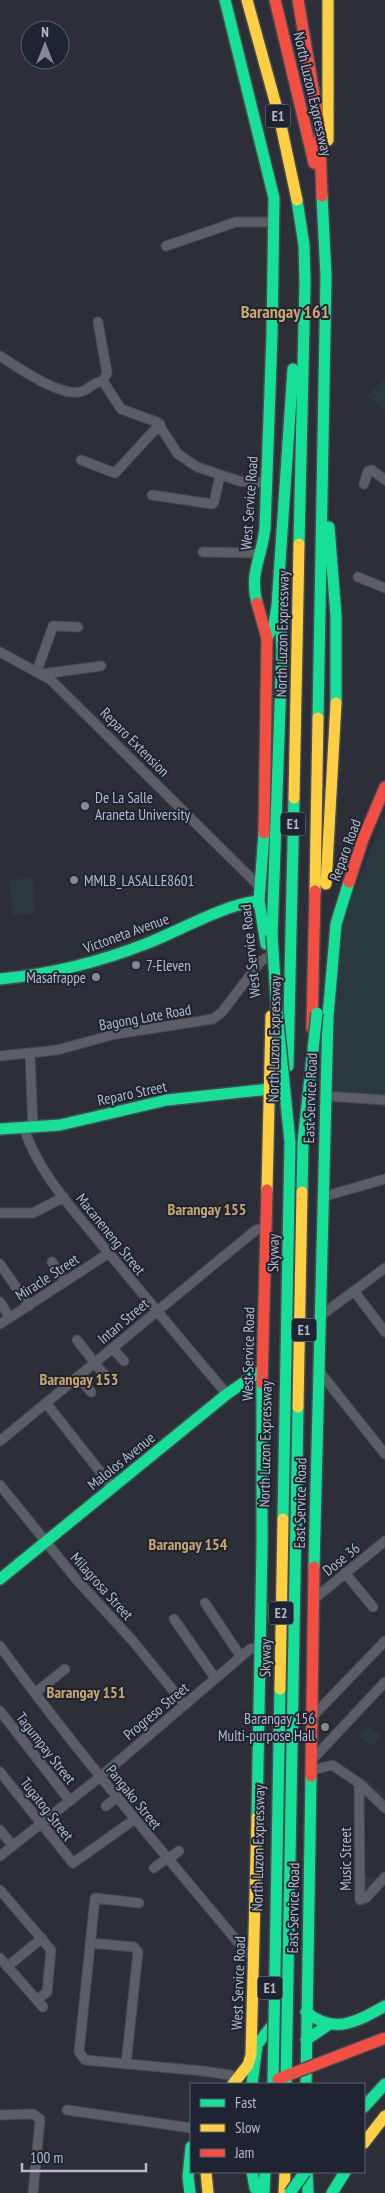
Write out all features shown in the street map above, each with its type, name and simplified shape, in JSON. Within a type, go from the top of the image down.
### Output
[{"type":"main road","name":"West Service Road","points":[[224,0],[274,198],[265,528],[253,588],[268,638],[261,888],[259,901],[268,957],[271,1008],[262,1370],[255,1956],[251,2055],[248,2065],[236,2082]]},
{"type":"main road","name":"North Luzon Expressway","points":[[247,0],[272,91],[302,234],[305,282],[270,2028],[266,2083]]},
{"type":"main road","name":"North Luzon Expressway","points":[[275,0],[311,152],[323,194]]},
{"type":"main road","name":"North Luzon Expressway","points":[[293,2083],[294,1783],[316,902],[321,465],[326,276],[318,123],[298,0]]},
{"type":"main road","name":"North Luzon Expressway","points":[[323,194],[330,125],[328,0]]},
{"type":"main road","points":[[268,638],[274,624],[279,581],[302,234]]},
{"type":"main road","name":"Skyway","points":[[286,2083],[303,1142],[317,1013],[336,735],[335,577],[321,465]]},
{"type":"main road","name":"Skyway","points":[[273,2083],[290,1142],[277,1013],[272,935],[282,650],[279,581]]},
{"type":"main road","name":"Reparo Road","points":[[336,924],[363,839],[385,787]]},
{"type":"main road","name":"Victoneta Avenue","points":[[0,979],[38,975],[98,962],[141,946],[244,902],[259,901]]},
{"type":"main road","name":"East Service Road","points":[[306,2083],[310,1766],[322,1197],[328,1016],[336,924]]},
{"type":"main road","name":"Reparo Street","points":[[0,1129],[60,1125],[167,1100],[270,1089]]},
{"type":"main road","name":"Malolos Avenue","points":[[0,1579],[227,1394],[262,1370]]},
{"type":"main road","points":[[306,2012],[312,2018],[328,2025],[347,2025],[385,2006]]},
{"type":"main road","points":[[306,2040],[312,2034],[328,2025]]},
{"type":"main road","points":[[252,2083],[257,2045],[270,2028]]},
{"type":"main road","points":[[269,2083],[385,2038]]},
{"type":"main road","points":[[365,2106],[385,2084]]},
{"type":"main road","points":[[365,2142],[385,2116]]},
{"type":"main road","points":[[190,2157],[188,2177],[190,2193]]},
{"type":"main road","points":[[206,2173],[208,2193]]},
{"type":"main road","points":[[252,2173],[255,2188],[259,2193]]},
{"type":"main road","points":[[264,2193],[265,2173]]},
{"type":"main road","points":[[271,2193],[272,2173]]},
{"type":"main road","points":[[284,2173],[284,2193]]},
{"type":"main road","points":[[291,2193],[293,2173]]},
{"type":"main road","points":[[291,2193],[305,2173]]},
{"type":"main road","points":[[306,2173],[308,2193]]},
{"type":"main road","points":[[332,2193],[344,2173]]},
{"type":"street","points":[[166,246],[236,222],[274,222]]},
{"type":"street","points":[[98,322],[107,373],[103,381]]},
{"type":"street","points":[[0,356],[64,391],[81,392],[88,390],[95,382],[103,381]]},
{"type":"street","points":[[103,381],[121,409],[160,424],[178,454],[203,470],[239,481],[266,483]]},
{"type":"street","points":[[81,460],[115,473],[160,424]]},
{"type":"street","points":[[364,484],[368,471],[372,470],[385,480]]},
{"type":"street","points":[[152,495],[212,504],[220,476]]},
{"type":"street","points":[[203,552],[261,553]]},
{"type":"street","points":[[358,577],[385,588]]},
{"type":"street","points":[[78,627],[52,626],[40,673],[101,666]]},
{"type":"street","name":"Reparo Extension","points":[[0,652],[51,680],[261,888]]},
{"type":"street","name":"Bagong Lote Road","points":[[0,1056],[57,1050],[116,1034],[213,1019],[222,1012],[258,964],[268,957]]},
{"type":"street","name":"Macaneneng Street","points":[[30,1054],[29,1128],[32,1148],[64,1197],[156,1311],[227,1394]]},
{"type":"street","points":[[325,1096],[385,1100]]},
{"type":"street","points":[[322,1197],[385,1180]]},
{"type":"street","points":[[0,1213],[33,1213],[64,1197]]},
{"type":"street","name":"Intan Street","points":[[0,1441],[256,1230],[266,1228]]},
{"type":"street","name":"Miracle Street","points":[[0,1324],[109,1253]]},
{"type":"street","points":[[52,1262],[65,1282]]},
{"type":"street","points":[[0,1264],[29,1306]]},
{"type":"street","points":[[319,1317],[385,1268]]},
{"type":"street","points":[[354,1291],[385,1332]]},
{"type":"street","points":[[0,1302],[10,1318]]},
{"type":"street","points":[[77,1340],[105,1375]]},
{"type":"street","points":[[112,1348],[124,1361]]},
{"type":"street","points":[[319,1371],[385,1454]]},
{"type":"street","points":[[78,1377],[91,1392]]},
{"type":"street","points":[[46,1403],[112,1488]]},
{"type":"street","name":"Milagrosa Street","points":[[0,1484],[76,1579],[146,1656],[185,1705]]},
{"type":"street","name":"Dose 36","points":[[314,1598],[385,1541]]},
{"type":"street","points":[[345,1573],[373,1607]]},
{"type":"street","points":[[205,1604],[241,1657]]},
{"type":"street","points":[[174,1619],[215,1678]]},
{"type":"street","points":[[312,1716],[385,1642]]},
{"type":"street","name":"Pangako Street","points":[[0,1646],[34,1693],[167,1859],[247,1953],[255,1956]]},
{"type":"street","name":"Progreso Street","points":[[0,1856],[70,1802],[253,1647],[260,1647]]},
{"type":"street","points":[[34,1693],[65,1669]]},
{"type":"street","points":[[310,1766],[385,1682]]},
{"type":"street","name":"Tagumpay Street","points":[[0,1711],[70,1802]]},
{"type":"street","points":[[310,1766],[332,1765],[359,1783],[384,1805]]},
{"type":"street","name":"Tugatog Street","points":[[0,1772],[73,1863],[135,1819]]},
{"type":"street","name":"Music Street","points":[[359,1783],[360,1900],[366,1898],[385,1877]]},
{"type":"street","points":[[106,1806],[117,1797]]},
{"type":"street","points":[[0,1830],[13,1846]]},
{"type":"street","points":[[154,1868],[179,1851]]},
{"type":"street","points":[[0,1890],[51,1950],[47,1992],[40,2004],[0,1958]]},
{"type":"street","points":[[139,1903],[95,1898],[79,2052],[85,2060],[225,2074],[236,2082]]},
{"type":"street","points":[[7,1967],[42,1938]]},
{"type":"street","points":[[90,1943],[134,1948],[138,1952],[126,2064]]},
{"type":"street","points":[[67,2110],[190,2128]]},
{"type":"street","points":[[0,2115],[33,2114],[38,2116],[39,2132],[33,2193]]},
{"type":"shaded area","points":[[385,379],[385,410],[367,396]]},
{"type":"shaded area","points":[[385,816],[385,1097],[331,1093],[339,927]]},
{"type":"shaded area","points":[[33,878],[35,913],[12,915],[10,879]]},
{"type":"shaded area","points":[[369,1726],[381,1736],[371,1746],[359,1736]]},
{"type":"shaded area","points":[[367,1779],[385,1795],[383,1801],[363,1783]]},
{"type":"shaded area","points":[[360,1877],[379,1877],[360,1899]]},
{"type":"traffic: fast","points":[[225,0],[274,198],[272,335],[265,528],[254,582],[257,603]]},
{"type":"traffic: fast","points":[[318,718],[326,276],[322,196]]},
{"type":"traffic: fast","points":[[297,200],[304,245],[305,282],[299,544]]},
{"type":"traffic: fast","points":[[267,638],[274,624],[277,606],[293,369]]},
{"type":"traffic: fast","points":[[329,527],[336,616],[336,703]]},
{"type":"traffic: fast","points":[[272,935],[282,650],[280,613]]},
{"type":"traffic: fast","points":[[288,1066],[294,798]]},
{"type":"traffic: fast","points":[[264,833],[259,901],[266,944]]},
{"type":"traffic: fast","points":[[314,1567],[328,1016],[336,924],[349,882]]},
{"type":"traffic: fast","points":[[0,979],[38,974],[112,956],[148,943],[218,912],[259,901]]},
{"type":"traffic: fast","points":[[272,935],[277,1013],[290,1142],[283,1519]]},
{"type":"traffic: fast","points":[[302,1192],[303,1142],[317,1013]]},
{"type":"traffic: fast","points":[[0,1129],[60,1125],[167,1100],[270,1089]]},
{"type":"traffic: fast","points":[[0,1579],[227,1394],[262,1370]]},
{"type":"traffic: fast","points":[[257,1818],[262,1546],[262,1383]]},
{"type":"traffic: fast","points":[[286,2083],[298,1407]]},
{"type":"traffic: fast","points":[[273,2083],[280,1689]]},
{"type":"traffic: fast","points":[[306,2083],[311,1776]]},
{"type":"traffic: fast","points":[[306,2012],[326,2023],[346,2024],[385,2006]]},
{"type":"traffic: fast","points":[[306,2040],[328,2025]]},
{"type":"traffic: fast","points":[[252,2083],[257,2045],[270,2028]]},
{"type":"traffic: fast","points":[[365,2106],[385,2084]]},
{"type":"traffic: fast","points":[[190,2157],[188,2177],[190,2193]]},
{"type":"traffic: fast","points":[[252,2173],[255,2188],[259,2193]]},
{"type":"traffic: fast","points":[[264,2193],[265,2173]]},
{"type":"traffic: fast","points":[[290,2193],[304,2173]]},
{"type":"traffic: fast","points":[[307,2173],[308,2193]]},
{"type":"traffic: fast","points":[[332,2193],[344,2173]]},
{"type":"traffic: slow","points":[[247,0],[279,116],[297,200]]},
{"type":"traffic: slow","points":[[328,0],[328,140]]},
{"type":"traffic: slow","points":[[294,798],[299,544]]},
{"type":"traffic: slow","points":[[326,884],[336,703]]},
{"type":"traffic: slow","points":[[315,891],[318,718]]},
{"type":"traffic: slow","points":[[267,1190],[271,1016]]},
{"type":"traffic: slow","points":[[298,1407],[302,1192]]},
{"type":"traffic: slow","points":[[280,1689],[283,1519]]},
{"type":"traffic: slow","points":[[234,2083],[248,2065],[251,2055],[257,1818]]},
{"type":"traffic: slow","points":[[365,2142],[385,2116]]},
{"type":"traffic: slow","points":[[206,2173],[208,2193]]},
{"type":"traffic: slow","points":[[284,2193],[285,2173]]},
{"type":"traffic: jam","points":[[275,0],[314,163]]},
{"type":"traffic: jam","points":[[298,0],[319,123],[322,196]]},
{"type":"traffic: jam","points":[[257,603],[267,638],[264,833]]},
{"type":"traffic: jam","points":[[349,882],[363,839],[385,787]]},
{"type":"traffic: jam","points":[[312,1028],[315,891]]},
{"type":"traffic: jam","points":[[262,1383],[267,1190]]},
{"type":"traffic: jam","points":[[311,1776],[314,1567]]},
{"type":"traffic: jam","points":[[278,2079],[385,2038]]},
{"type":"place","name":"De La Salle Araneta University","points":[[85,806]]},
{"type":"place","name":"MMLB_LASALLE8601","points":[[74,880]]},
{"type":"place","name":"7-Eleven","points":[[136,965]]},
{"type":"place","name":"Masafrappe","points":[[96,977]]},
{"type":"place","name":"Barangay 156 Multi-purpose Hall","points":[[325,1727]]},
{"type":"district","name":"Barangay 161","points":[[285,311]]},
{"type":"district","name":"Barangay 155","points":[[207,1209]]},
{"type":"district","name":"Barangay 153","points":[[79,1379]]},
{"type":"district","name":"Barangay 154","points":[[188,1544]]},
{"type":"district","name":"Barangay 151","points":[[86,1692]]}]
